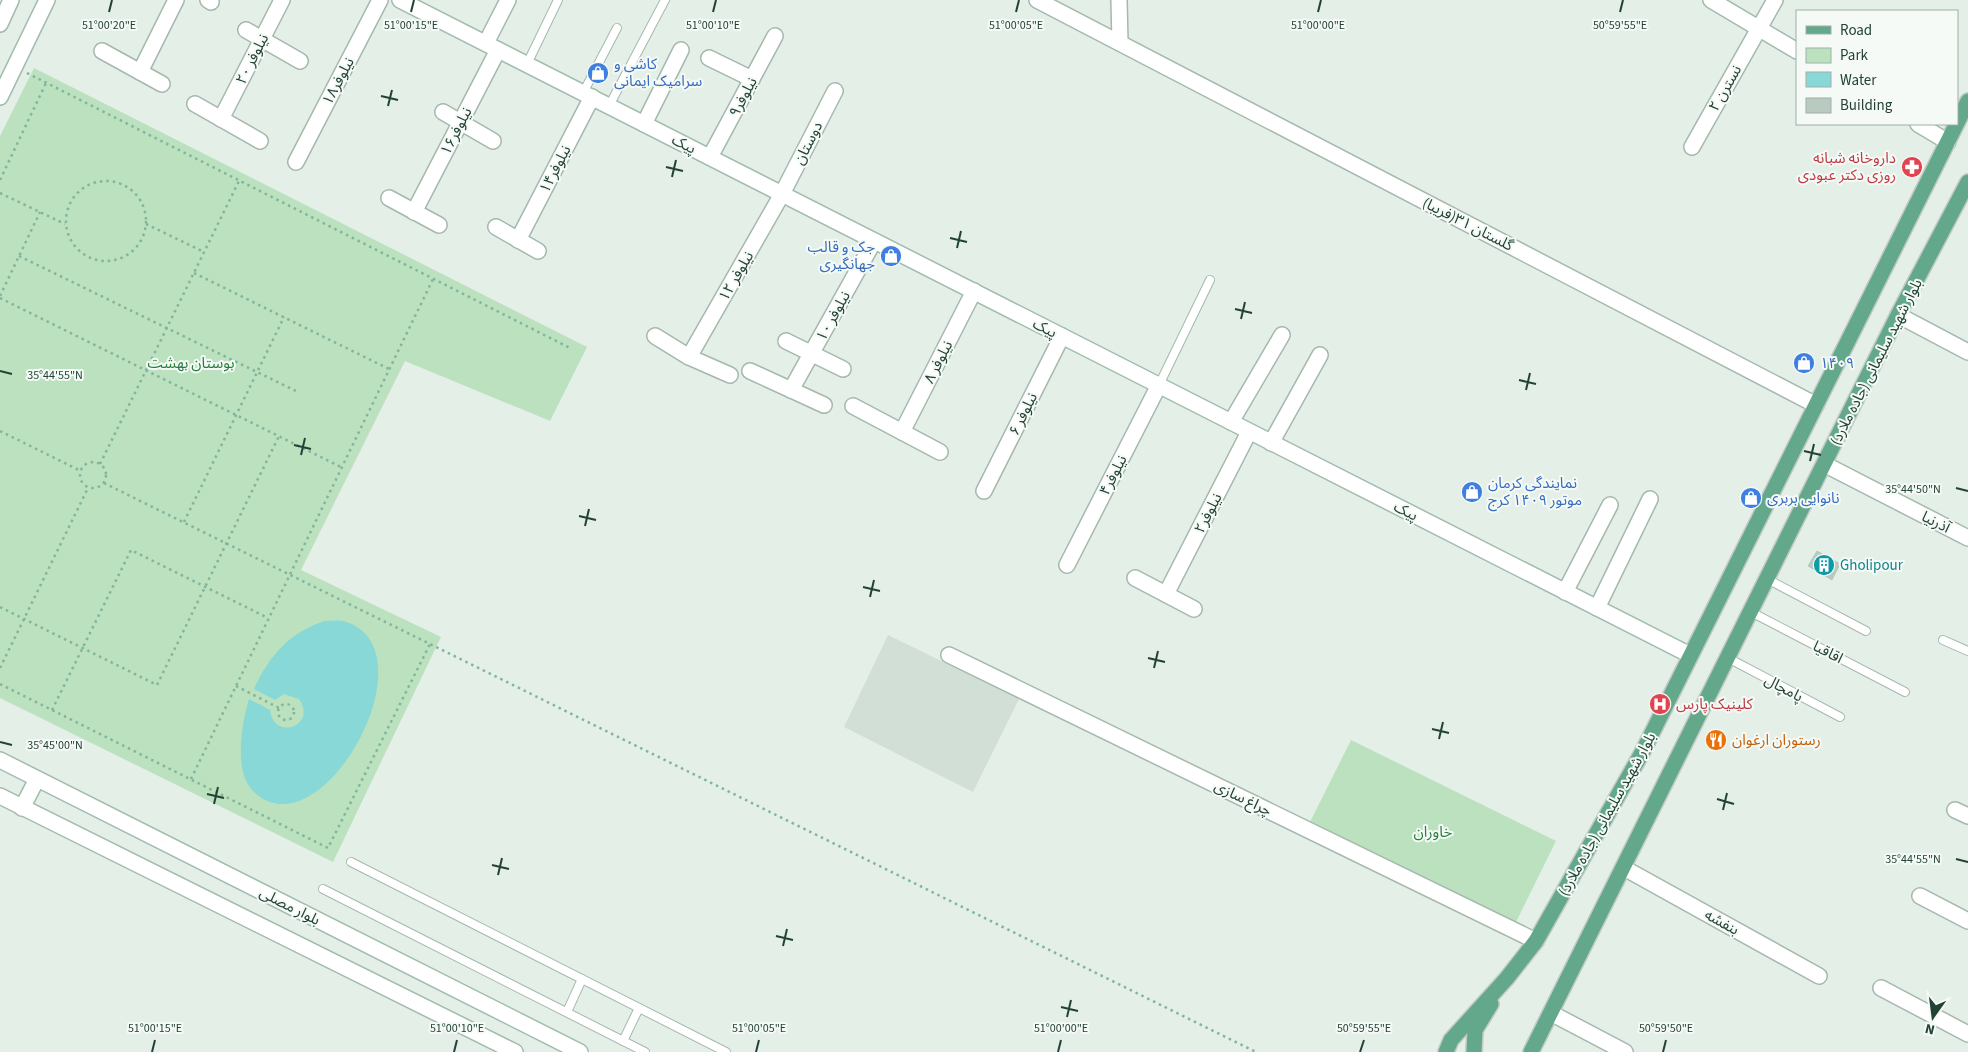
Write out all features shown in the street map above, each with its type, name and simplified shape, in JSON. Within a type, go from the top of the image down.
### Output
[{"type":"main road","name":"بلوار شهید سلیمانی (جاده ملارد)","points":[[1958,122],[1968,101]]},
{"type":"main road","name":"بلوار شهید سلیمانی (جاده ملارد)","points":[[1446,1052],[1451,1040],[1462,1026],[1507,978],[1536,941],[1643,751],[1956,125]]},
{"type":"main road","name":"بلوار شهید سلیمانی (جاده ملارد)","points":[[1524,1052],[1534,1046],[1551,1014],[1898,316],[1968,182]]},
{"type":"main road","points":[[1474,1052],[1475,1030],[1507,978]]},
{"type":"street","points":[[0,24],[11,0]]},
{"type":"street","points":[[0,97],[47,0]]},
{"type":"street","points":[[140,72],[176,0]]},
{"type":"street","name":"نیلوفر ۲۰","points":[[221,119],[282,0]]},
{"type":"street","name":"نیلوفر۱۸","points":[[296,162],[380,0]]},
{"type":"street","name":"پیک","points":[[400,0],[1690,655]]},
{"type":"street","name":"نیلوفر۱۶","points":[[414,212],[461,122],[492,47],[508,0]]},
{"type":"street","name":"گلستان ۳۱(فریبا)","points":[[1037,0],[1816,406]]},
{"type":"street","points":[[1119,0],[1120,43]]},
{"type":"street","points":[[1711,0],[1796,50]]},
{"type":"street","name":"نسترن ۲","points":[[1692,147],[1775,0]]},
{"type":"street","points":[[246,30],[300,61]]},
{"type":"street","name":"نیلوفر۹","points":[[710,158],[775,36]]},
{"type":"street","points":[[644,124],[681,50]]},
{"type":"street","points":[[102,51],[162,84]]},
{"type":"street","points":[[709,58],[752,79]]},
{"type":"street","name":"دوستان","points":[[782,194],[835,91]]},
{"type":"street","name":"نیلوفر۱۴","points":[[518,240],[588,95]]},
{"type":"street","points":[[195,104],[260,141]]},
{"type":"street","points":[[443,112],[493,141]]},
{"type":"street","points":[[1920,125],[1948,142]]},
{"type":"street","name":"نیلوفر ۱۲","points":[[689,357],[782,194]]},
{"type":"street","points":[[389,198],[439,225]]},
{"type":"street","points":[[496,227],[538,251]]},
{"type":"street","name":"نیلوفر ۱۰","points":[[791,390],[874,241]]},
{"type":"street","name":"نیلوفر ۸","points":[[902,432],[974,291]]},
{"type":"street","points":[[1898,316],[1968,352]]},
{"type":"street","points":[[1231,422],[1282,335]]},
{"type":"street","points":[[655,336],[689,357],[730,376]]},
{"type":"street","name":"نیلوفر ۶","points":[[984,491],[1062,336]]},
{"type":"street","points":[[786,341],[843,370]]},
{"type":"street","points":[[1271,442],[1320,355]]},
{"type":"street","points":[[750,371],[824,405]]},
{"type":"street","name":"نیلوفر۴","points":[[1067,565],[1159,386]]},
{"type":"street","points":[[853,406],[940,452]]},
{"type":"street","name":"نیلوفر۲","points":[[1166,594],[1249,432]]},
{"type":"street","name":"آذرنیا","points":[[1824,464],[1968,538]]},
{"type":"street","points":[[1597,608],[1650,499]]},
{"type":"street","points":[[1565,592],[1610,506]]},
{"type":"street","points":[[1135,578],[1194,609]]},
{"type":"street","name":"چراغ سازی","points":[[949,655],[1536,941]]},
{"type":"street","name":"بلوار مصلی","points":[[0,760],[580,1052]]},
{"type":"street","points":[[22,808],[37,779]]},
{"type":"street","name":"بلوار مصلی","points":[[0,796],[515,1052]]},
{"type":"street","name":"بنفشه","points":[[1624,868],[1819,976]]},
{"type":"street","points":[[1920,896],[1968,921]]},
{"type":"street","points":[[1881,988],[1968,1034]]},
{"type":"street","points":[[1551,1014],[1625,1052]]},
{"type":"lane","points":[[527,64],[558,0]]},
{"type":"lane","points":[[609,106],[665,0]]},
{"type":"lane","points":[[588,95],[617,28]]},
{"type":"lane","points":[[1159,386],[1210,280]]},
{"type":"lane","points":[[1767,580],[1866,631]]},
{"type":"lane","name":"اقاقیا","points":[[1751,612],[1905,692]]},
{"type":"lane","points":[[1943,640],[1968,651]]},
{"type":"lane","name":"پامچال","points":[[1728,658],[1840,717]]},
{"type":"lane","points":[[351,862],[726,1052]]},
{"type":"lane","points":[[323,889],[645,1052]]},
{"type":"lane","points":[[567,1012],[582,979]]},
{"type":"lane","points":[[623,1041],[639,1008]]},
{"type":"path","points":[[14,67],[572,349]]},
{"type":"path","points":[[0,180],[46,83]]},
{"type":"path","points":[[106,181],[124,185],[132,190],[143,206],[146,224],[144,233],[135,249],[120,259],[101,261],[92,259],[76,249],[67,233],[65,224],[69,206],[80,191],[96,182],[106,181]]},
{"type":"path","points":[[100,464],[239,181]]},
{"type":"path","points":[[0,193],[65,224]]},
{"type":"path","points":[[40,212],[0,297],[341,467]]},
{"type":"path","points":[[146,224],[204,252]]},
{"type":"path","points":[[19,256],[298,392]]},
{"type":"path","points":[[194,273],[389,369]]},
{"type":"path","points":[[191,779],[433,279]]},
{"type":"path","points":[[184,522],[284,317]]},
{"type":"path","points":[[0,431],[81,471]]},
{"type":"path","points":[[0,607],[157,684],[279,436]]},
{"type":"path","points":[[89,463],[100,464],[106,474],[104,482],[97,488],[88,488],[82,483],[81,471],[89,463]]},
{"type":"path","points":[[104,482],[1256,1052]]},
{"type":"path","points":[[0,668],[88,488]]},
{"type":"path","points":[[52,710],[131,550],[268,618]]},
{"type":"path","points":[[0,684],[328,848],[430,644]]},
{"type":"path","points":[[236,686],[280,708]]},
{"type":"path","points":[[289,704],[294,710],[294,714],[292,717],[284,719],[278,712],[280,708],[289,704]]},
{"type":"shaded area","points":[[888,635],[1019,699],[973,792],[844,727]]},
{"type":"green space","name":"بوستان بهشت","points":[[34,68],[587,347],[550,421],[405,361],[301,570],[441,637],[333,862],[0,698],[0,136]]},
{"type":"green space","name":"خاوران","points":[[1351,740],[1556,841],[1515,924],[1310,822]]},
{"type":"water","points":[[324,621],[343,621],[369,638],[378,668],[374,703],[359,740],[336,773],[309,796],[280,804],[253,791],[243,772],[241,746],[246,709],[249,699],[270,710],[273,720],[279,725],[293,726],[299,722],[303,716],[303,708],[299,699],[284,694],[275,700],[254,689],[266,666],[290,639],[300,632]]},
{"type":"building","name":"Gholipour","points":[[1817,551],[1840,564],[1832,580],[1808,566]]},
{"type":"place","name":"کاشی و سرامیک ایمانی","points":[[598,73]]},
{"type":"place","name":"داروخانه شبانه روزی دکتر عبودی","points":[[1912,167]]},
{"type":"place","name":"جک و قالب جهانگیری","points":[[891,256]]},
{"type":"place","name":"۱۴۰۹","points":[[1804,363]]},
{"type":"place","name":"نمایندگی کرمان موتور ۱۴۰۹ کرج","points":[[1472,492]]},
{"type":"place","name":"نانوایی بربری","points":[[1751,498]]},
{"type":"place","name":"Gholipour","points":[[1824,565]]},
{"type":"place","name":"کلینیک پارس","points":[[1660,704]]},
{"type":"place","name":"رستوران ارغوان","points":[[1716,740]]}]
